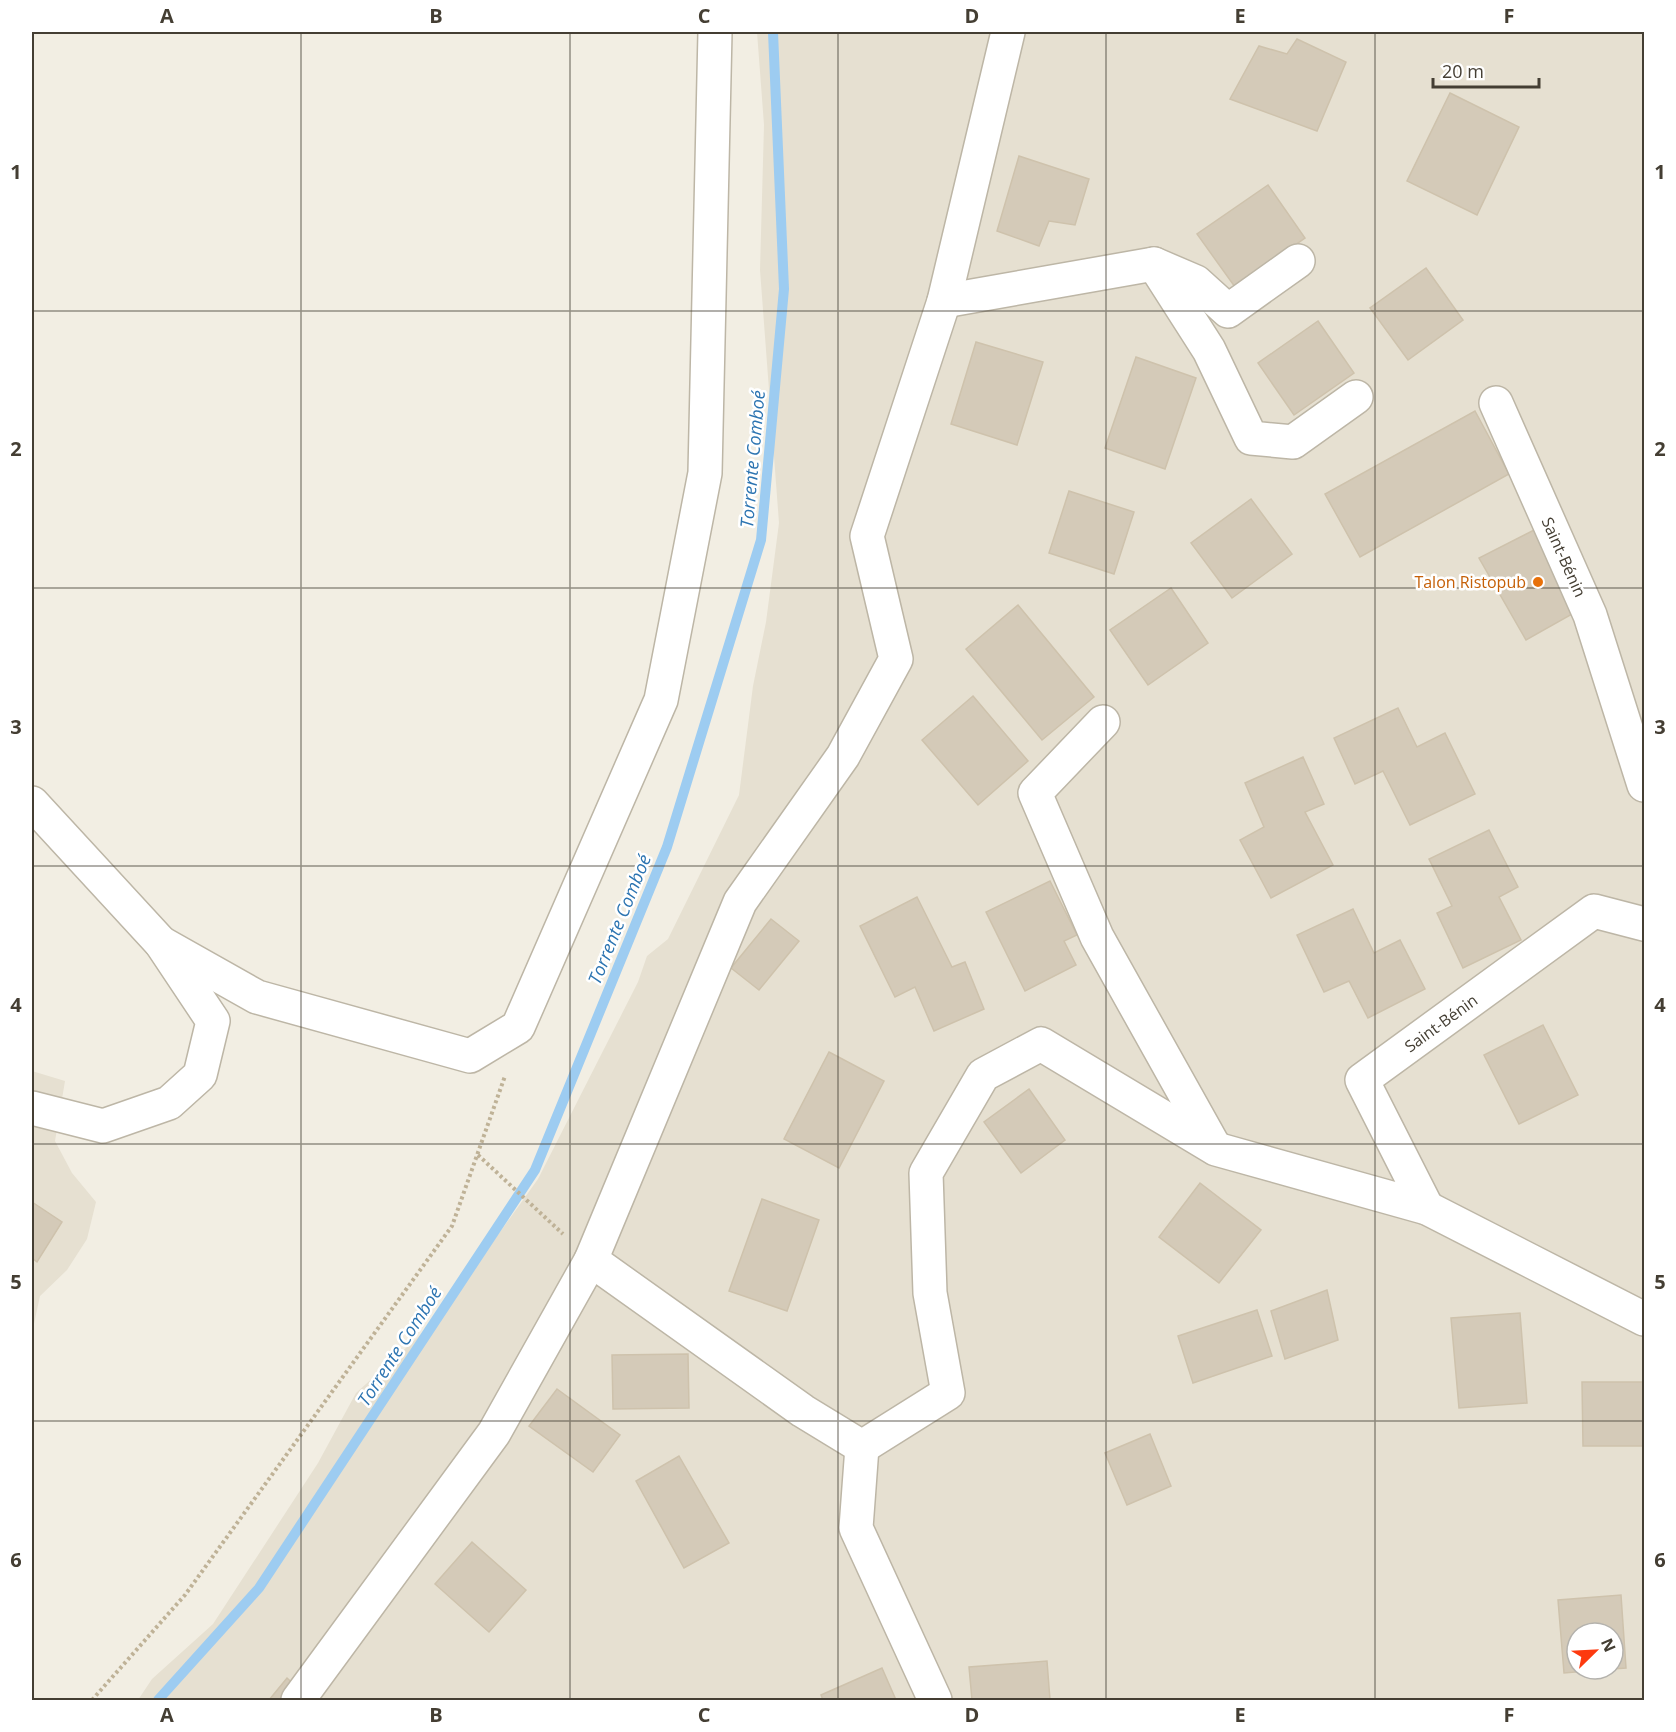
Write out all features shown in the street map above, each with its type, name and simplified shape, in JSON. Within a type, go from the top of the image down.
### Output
[{"type":"street","points":[[161,943],[257,997],[470,1056],[518,1027],[661,700],[705,473],[715,32]]},
{"type":"street","points":[[298,1701],[494,1433],[591,1260],[740,902],[843,756],[896,659],[867,536],[944,301],[1008,32]]},
{"type":"street","points":[[944,301],[1154,264],[1196,282],[1228,311],[1298,261]]},
{"type":"street","points":[[1154,264],[1209,350],[1251,438],[1293,442],[1356,397]]},
{"type":"street","name":"Saint-Bénin","points":[[1496,403],[1590,615],[1644,785]]},
{"type":"street","points":[[1103,722],[1035,793],[1097,937],[1216,1149]]},
{"type":"street","points":[[32,803],[161,943],[213,1021],[200,1074],[169,1103],[103,1126],[32,1108]]},
{"type":"street","name":"Saint-Bénin","points":[[1427,1208],[1362,1080],[1594,911],[1644,924]]},
{"type":"street","points":[[862,1448],[948,1393],[930,1293],[926,1173],[983,1075],[1041,1044],[1216,1149],[1427,1208],[1644,1319]]},
{"type":"street","points":[[591,1260],[803,1411],[862,1448]]},
{"type":"street","points":[[862,1448],[856,1528],[934,1701]]},
{"type":"path","points":[[92,1701],[185,1595],[452,1226],[501,1091],[518,1027]]},
{"type":"path","points":[[478,1155],[591,1260]]},
{"type":"shaded area","points":[[757,32],[1644,32],[1644,1700],[138,1700],[152,1679],[213,1624],[318,1463],[356,1393],[437,1320],[538,1179],[638,982],[647,956],[668,939],[739,795],[753,686],[766,622],[779,523],[760,270],[764,125]]},
{"type":"shaded area","points":[[32,1071],[65,1081],[55,1141],[72,1173],[96,1202],[87,1239],[67,1270],[40,1296],[32,1333]]},
{"type":"building","points":[[1297,39],[1346,62],[1317,131],[1230,99],[1259,46],[1287,54]]},
{"type":"building","points":[[1450,93],[1519,127],[1477,215],[1407,181]]},
{"type":"building","points":[[1019,156],[1089,179],[1075,225],[1049,221],[1039,246],[997,231]]},
{"type":"building","points":[[1268,185],[1305,238],[1235,287],[1197,234]]},
{"type":"building","points":[[1426,268],[1463,320],[1408,360],[1370,308]]},
{"type":"building","points":[[1318,321],[1354,373],[1294,415],[1258,363]]},
{"type":"building","points":[[976,342],[1043,362],[1017,445],[951,424]]},
{"type":"building","points":[[1136,357],[1196,378],[1165,469],[1105,448]]},
{"type":"building","points":[[1475,411],[1509,474],[1360,557],[1325,494]]},
{"type":"building","points":[[1069,491],[1134,512],[1114,574],[1049,553]]},
{"type":"building","points":[[1251,499],[1292,554],[1232,598],[1191,543]]},
{"type":"building","points":[[1538,528],[1574,613],[1526,640],[1479,558]]},
{"type":"building","points":[[1171,588],[1208,643],[1148,685],[1110,630]]},
{"type":"building","points":[[1018,605],[1094,697],[1042,740],[966,649]]},
{"type":"building","points":[[973,696],[1028,761],[978,805],[922,740]]},
{"type":"building","points":[[1398,708],[1417,747],[1445,733],[1475,794],[1410,825],[1383,771],[1355,784],[1334,738]]},
{"type":"building","points":[[1303,757],[1324,804],[1305,812],[1333,865],[1271,898],[1240,840],[1264,827],[1245,783]]},
{"type":"building","points":[[1489,830],[1518,887],[1499,897],[1521,940],[1463,968],[1437,913],[1452,906],[1429,859]]},
{"type":"building","points":[[1050,881],[1077,935],[1064,941],[1076,965],[1025,991],[986,912]]},
{"type":"building","points":[[917,897],[952,967],[965,962],[984,1009],[934,1031],[915,987],[895,997],[860,926]]},
{"type":"building","points":[[1353,909],[1374,953],[1400,940],[1425,989],[1368,1018],[1349,981],[1324,992],[1297,935]]},
{"type":"building","points":[[771,919],[799,941],[759,990],[731,968]]},
{"type":"building","points":[[1543,1025],[1578,1095],[1519,1124],[1484,1055]]},
{"type":"building","points":[[829,1052],[884,1081],[839,1168],[784,1139]]},
{"type":"building","points":[[1029,1089],[1065,1140],[1021,1173],[984,1122]]},
{"type":"building","points":[[1200,1183],[1261,1230],[1219,1283],[1159,1237]]},
{"type":"building","points":[[762,1199],[819,1220],[787,1311],[729,1291]]},
{"type":"building","points":[[32,1202],[62,1222],[37,1262],[32,1258]]},
{"type":"building","points":[[1327,1290],[1338,1340],[1285,1359],[1271,1311]]},
{"type":"building","points":[[1257,1310],[1272,1356],[1193,1383],[1178,1336]]},
{"type":"building","points":[[1520,1313],[1527,1403],[1459,1408],[1451,1318]]},
{"type":"building","points":[[688,1354],[689,1408],[613,1409],[612,1355]]},
{"type":"building","points":[[1582,1382],[1644,1382],[1644,1446],[1583,1446]]},
{"type":"building","points":[[557,1389],[620,1435],[593,1472],[529,1426]]},
{"type":"building","points":[[1150,1434],[1171,1486],[1127,1505],[1105,1453]]},
{"type":"building","points":[[679,1456],[729,1543],[684,1568],[636,1481]]},
{"type":"building","points":[[472,1542],[526,1590],[489,1632],[435,1584]]},
{"type":"building","points":[[1621,1595],[1623,1621],[1565,1621],[1565,1673],[1564,1673],[1558,1600]]},
{"type":"building","points":[[1047,1661],[1050,1700],[972,1700],[969,1667]]},
{"type":"building","points":[[882,1668],[896,1700],[823,1700],[821,1695]]},
{"type":"building","points":[[287,1678],[299,1689],[291,1700],[269,1700]]},
{"type":"waterway","name":"Torrente Comboé","points":[[158,1700],[259,1588],[535,1170],[667,847],[761,540],[784,289],[773,32]]},
{"type":"place","name":"Talon Ristopub","points":[[1538,582]]}]
